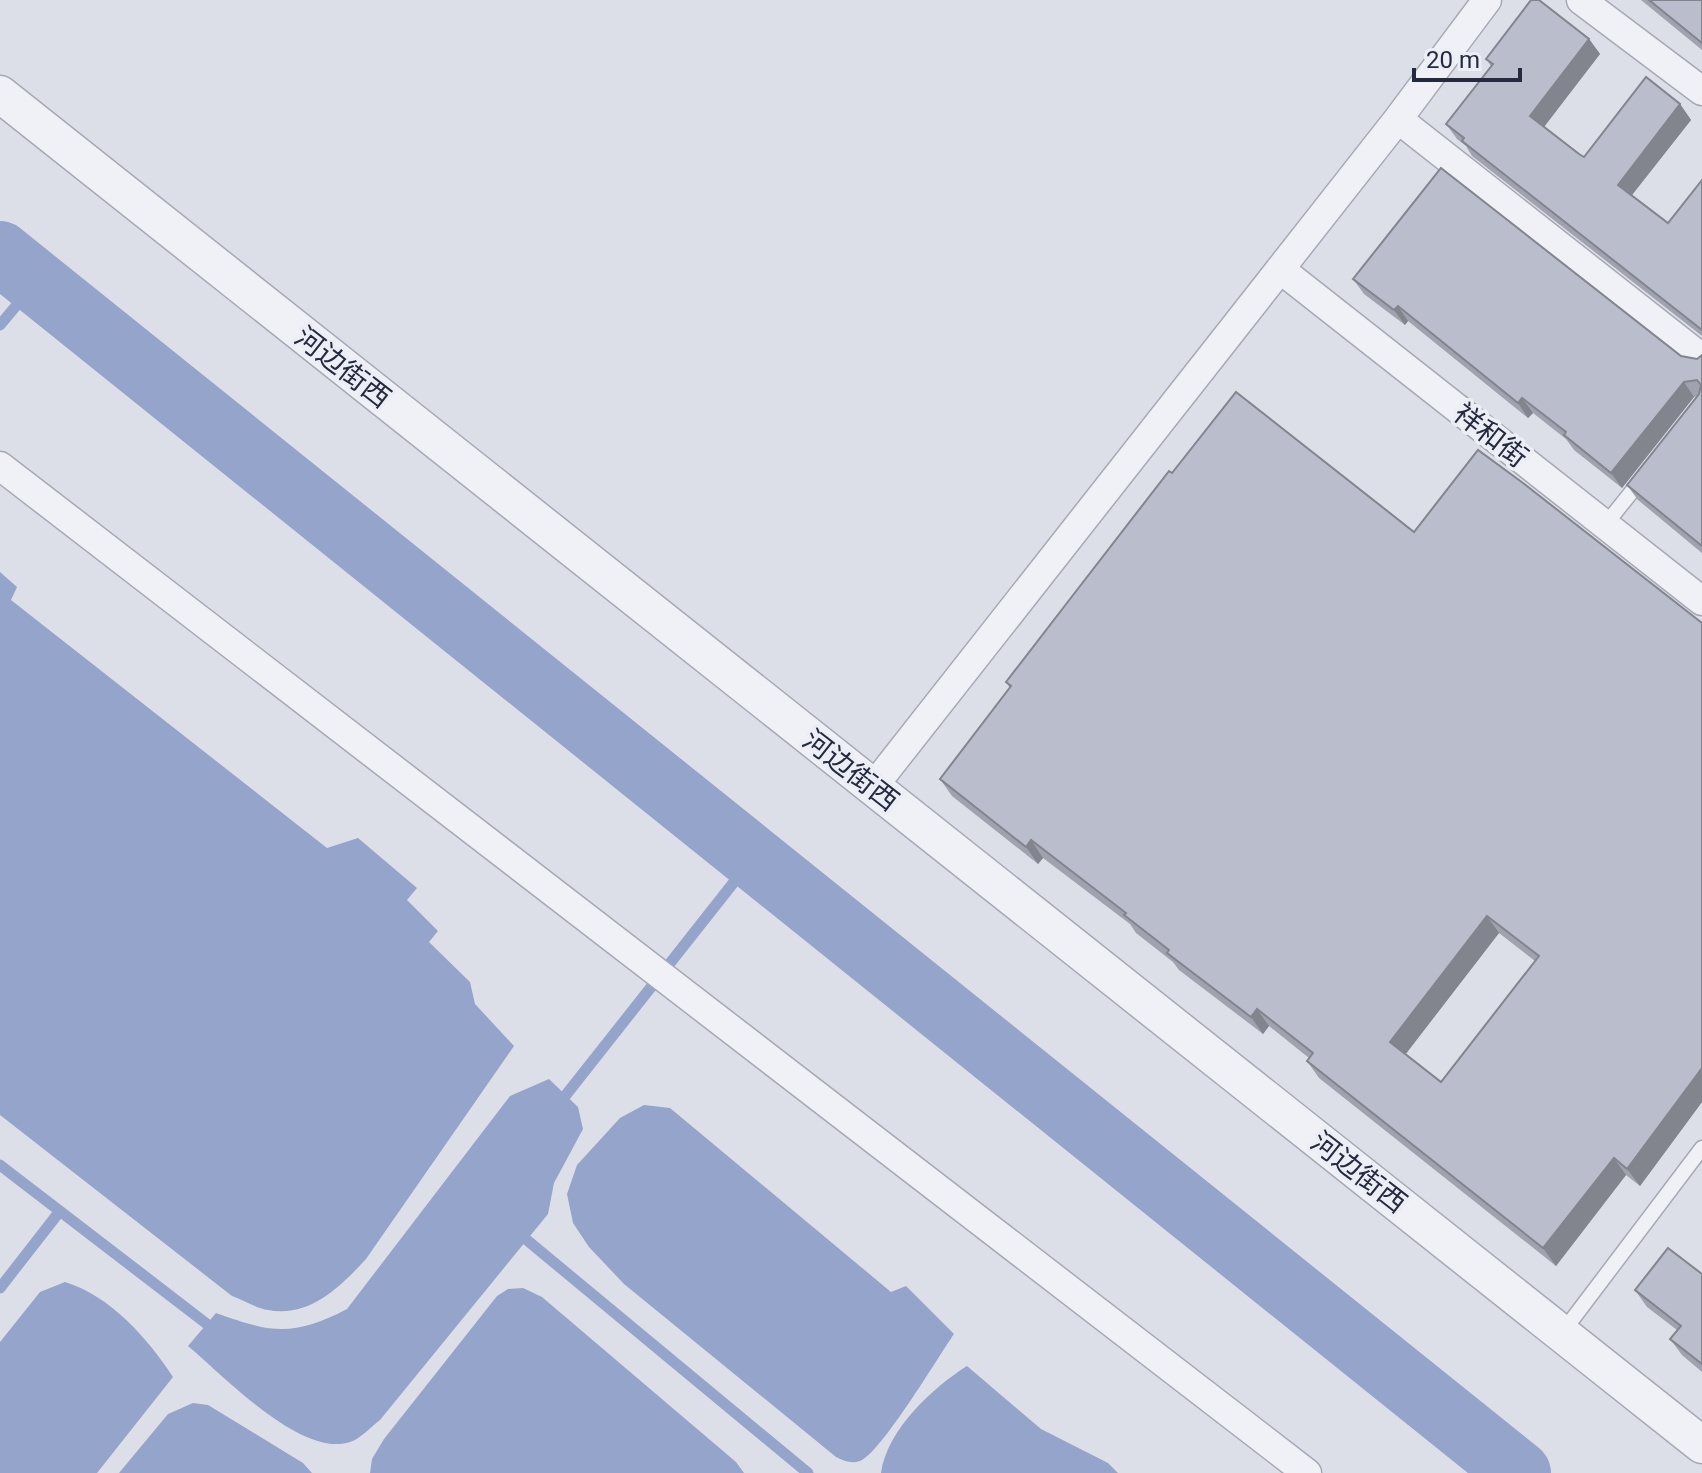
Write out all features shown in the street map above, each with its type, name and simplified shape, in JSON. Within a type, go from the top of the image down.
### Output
[{"type":"street","points":[[873,787],[1398,119],[1487,0]]},
{"type":"street","points":[[1581,0],[1702,91]]},
{"type":"street","name":"河边街西","points":[[0,94],[1702,1445]]},
{"type":"street","points":[[1398,119],[1702,358]]},
{"type":"street","name":"祥和街","points":[[1280,269],[1702,601]]},
{"type":"street","points":[[0,466],[1307,1473]]},
{"type":"lane","points":[[1605,525],[1653,464]]},
{"type":"lane","points":[[1562,1333],[1702,1148]]},
{"type":"water","points":[[0,572],[17,587],[11,600],[327,848],[358,838],[417,888],[407,900],[438,931],[429,942],[470,982],[475,1004],[514,1046],[366,1259],[335,1289],[311,1304],[298,1309],[268,1310],[232,1296],[0,1115]]},
{"type":"water","points":[[549,1079],[578,1107],[583,1129],[554,1183],[548,1214],[380,1420],[362,1435],[350,1442],[330,1444],[287,1427],[242,1394],[188,1346],[216,1313],[252,1325],[282,1329],[312,1324],[347,1309],[510,1096]]},
{"type":"water","points":[[644,1105],[670,1108],[891,1292],[906,1286],[954,1334],[895,1423],[860,1461],[848,1462],[836,1457],[624,1284],[589,1247],[573,1223],[567,1194],[577,1165],[620,1118]]},
{"type":"water","points":[[65,1282],[98,1297],[127,1320],[173,1377],[97,1473],[0,1473],[0,1342],[40,1292]]},
{"type":"water","points":[[523,1288],[542,1297],[736,1462],[744,1473],[370,1473],[372,1459],[384,1439],[497,1296],[508,1289]]},
{"type":"water","points":[[967,1366],[1041,1429],[1108,1463],[1118,1473],[881,1473],[892,1441],[913,1412]]},
{"type":"water","points":[[193,1403],[208,1405],[303,1463],[312,1473],[119,1473],[168,1414]]},
{"type":"building","points":[[1531,0],[1539,0],[1589,39],[1530,116],[1579,154],[1584,157],[1646,77],[1680,104],[1618,185],[1668,223],[1702,180],[1702,330],[1462,141],[1464,138],[1446,124],[1493,64],[1486,59]]},
{"type":"building","points":[[1649,0],[1702,0],[1702,43]]},
{"type":"building","points":[[1441,168],[1681,356],[1697,359],[1702,355],[1702,546],[1627,485],[1699,394],[1701,385],[1697,380],[1684,382],[1611,473],[1522,398],[1518,403],[1398,306],[1394,310],[1353,279]]},
{"type":"building","points":[[1236,392],[1414,532],[1478,450],[1702,623],[1702,1068],[1627,1169],[1614,1158],[1543,1248],[1307,1061],[1313,1053],[1257,1009],[1251,1017],[1167,953],[1169,950],[1124,915],[1126,913],[1031,840],[1026,847],[940,779],[1011,686],[1006,682],[1169,471],[1172,473]],"holes":[[[1487,916],[1539,956],[1441,1082],[1390,1042]]]},
{"type":"building","points":[[1668,1248],[1702,1274],[1702,1364],[1670,1339],[1681,1326],[1635,1290]]},
{"type":"waterway","points":[[0,253],[1519,1473]]},
{"type":"waterway","points":[[0,325],[36,282]]},
{"type":"waterway","points":[[558,1105],[753,858]]},
{"type":"waterway","points":[[0,1165],[216,1331]]},
{"type":"waterway","points":[[0,1288],[60,1211]]},
{"type":"waterway","points":[[516,1231],[808,1473]]}]
